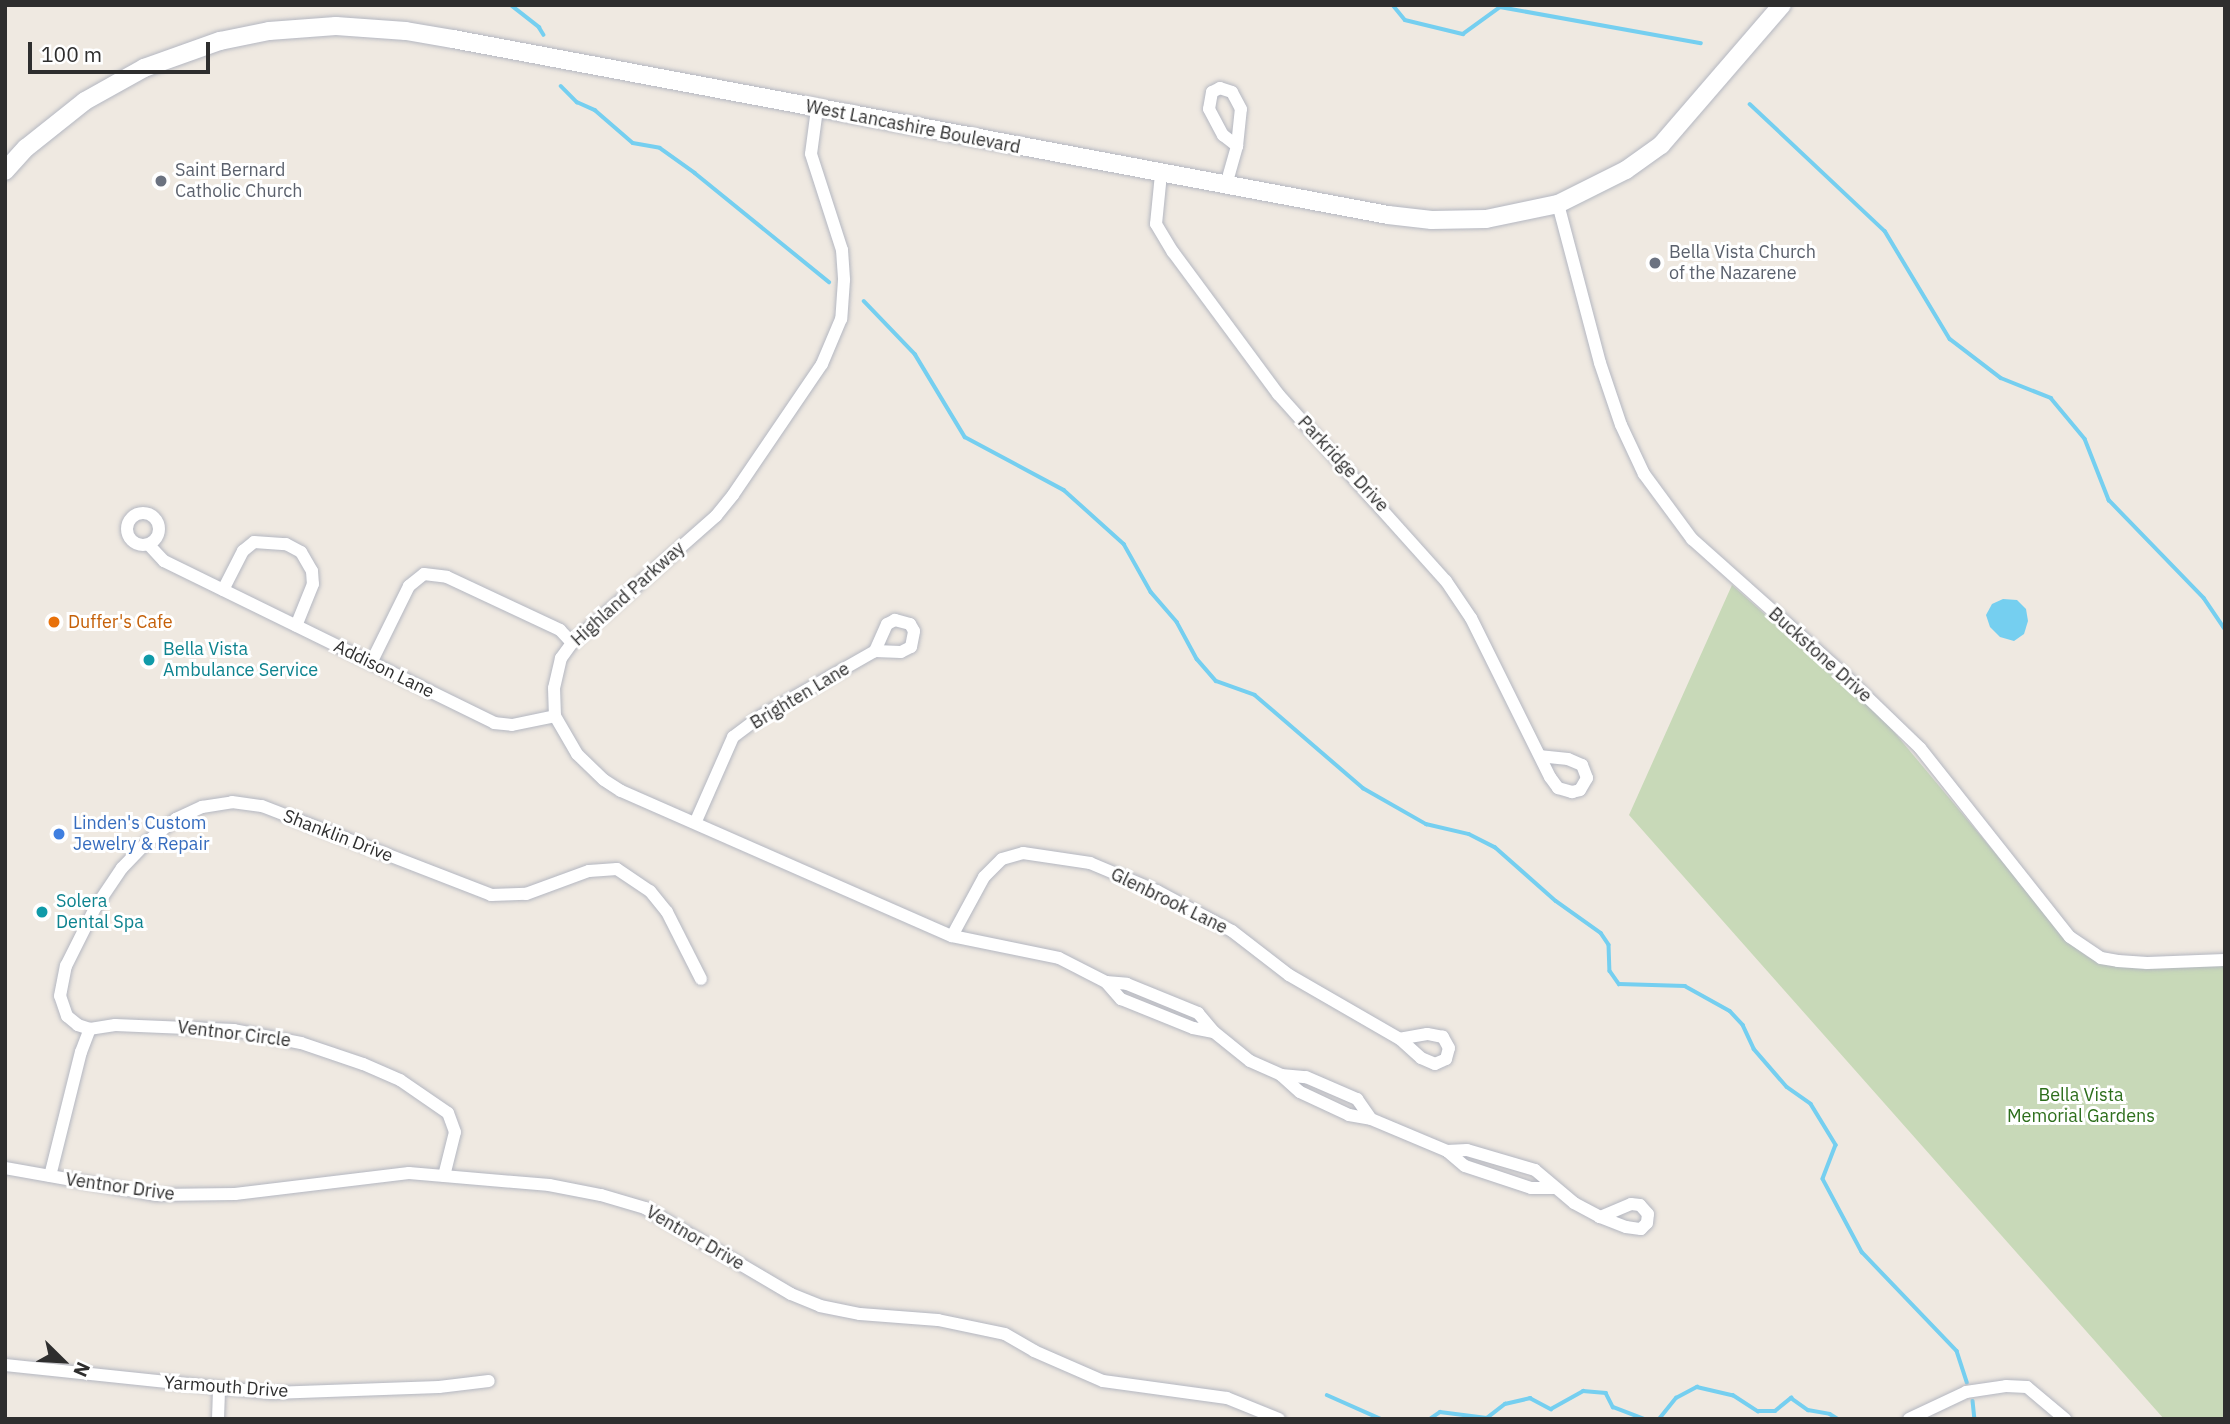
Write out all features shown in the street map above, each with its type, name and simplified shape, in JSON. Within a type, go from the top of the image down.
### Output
[{"type":"main road","name":"West Lancashire Boulevard","points":[[5,171],[26,148],[85,101],[144,68],[220,41],[269,31],[336,26],[406,31],[1161,174],[1432,220],[1486,219],[1558,204],[1626,170],[1661,145],[1782,5]]},
{"type":"street","name":"Highland Parkway","points":[[555,716],[554,688],[561,659],[572,643],[716,516],[822,364],[841,319],[844,280],[842,250],[811,154],[817,109]]},
{"type":"street","points":[[1226,185],[1237,146]]},
{"type":"street","name":"Parkridge Drive","points":[[1161,174],[1156,225],[1173,252],[1278,394],[1446,581],[1471,618],[1541,756]]},
{"type":"street","name":"Buckstone Drive","points":[[1558,204],[1600,363],[1621,425],[1644,474],[1664,506],[1692,540],[1838,669],[1920,748],[2070,937],[2101,958],[2118,961],[2225,960]]},
{"type":"street","points":[[223,590],[243,551],[254,542],[286,544],[301,552],[312,571],[313,584],[296,626]]},
{"type":"street","name":"Addison Lane","points":[[149,545],[164,561],[494,723],[512,725],[555,716]]},
{"type":"street","points":[[371,663],[409,586],[424,574],[447,577],[560,631],[572,643]]},
{"type":"street","name":"Brighten Lane","points":[[696,821],[733,737],[761,716],[875,651]]},
{"type":"street","points":[[555,716],[577,754],[604,780],[621,791],[696,821],[952,936],[1059,958],[1106,982],[1127,984],[1198,1013],[1214,1032],[1250,1061],[1281,1075],[1300,1092],[1349,1115],[1371,1119],[1447,1151],[1465,1166],[1531,1188],[1554,1188],[1600,1217]]},
{"type":"street","name":"Shanklin Drive","points":[[90,1029],[78,1025],[67,1016],[60,996],[66,966],[96,908],[122,868],[162,829],[202,807],[232,802],[262,806],[491,894],[526,894],[589,871],[617,869],[650,891],[667,912],[701,979]]},
{"type":"street","name":"Glenbrook Lane","points":[[952,936],[984,877],[1003,859],[1023,853],[1090,863],[1157,891],[1232,931],[1289,975],[1400,1039]]},
{"type":"street","name":"Ventnor Circle","points":[[90,1029],[115,1025],[234,1030],[302,1043],[363,1064],[400,1080],[447,1113],[455,1132],[444,1176]]},
{"type":"street","points":[[50,1176],[81,1052],[90,1029]]},
{"type":"street","name":"Ventnor Drive","points":[[5,1168],[120,1190],[191,1196],[409,1173],[549,1185],[601,1195],[645,1208],[791,1294],[820,1306],[860,1314],[938,1320],[1005,1334],[1034,1351],[1103,1381],[1227,1398],[1279,1419]]},
{"type":"street","name":"Yarmouth Drive","points":[[5,1365],[272,1393],[439,1387],[489,1381]]},
{"type":"street","points":[[1909,1419],[1966,1392],[2006,1386],[2027,1387],[2065,1419]]},
{"type":"street","points":[[218,1419],[219,1389]]},
{"type":"green space","name":"Bella Vista Memorial Gardens","points":[[1732,585],[1884,720],[2072,945],[2088,957],[2113,966],[2225,964],[2225,1419],[2164,1419],[1629,815]]},
{"type":"water","points":[[2003,599],[2017,600],[2026,609],[2028,621],[2024,634],[2014,641],[2000,637],[1990,627],[1986,615],[1992,604]]},
{"type":"waterway","points":[[511,5],[539,27],[544,35]]},
{"type":"waterway","points":[[1393,5],[1405,20],[1463,34],[1500,7],[1701,43]]},
{"type":"waterway","points":[[561,86],[577,102],[595,110],[633,143],[660,148],[695,173],[829,282]]},
{"type":"waterway","points":[[1750,104],[1885,231],[1950,339],[2001,378],[2051,398],[2085,439],[2109,500],[2204,598],[2225,629]]},
{"type":"waterway","points":[[864,301],[915,354],[965,437],[1064,490],[1124,544],[1151,592],[1177,622],[1197,659],[1216,681],[1255,695],[1363,788],[1426,824],[1469,834],[1495,847],[1556,901],[1601,933],[1609,945],[1610,971],[1619,984],[1685,986],[1730,1011],[1743,1025],[1754,1049],[1787,1087],[1811,1104],[1836,1145],[1823,1179],[1862,1252],[1957,1351],[1967,1382]]},
{"type":"waterway","points":[[1659,1419],[1676,1398],[1697,1387],[1733,1395],[1758,1411],[1775,1411],[1791,1398],[1808,1410],[1830,1414],[1838,1419]]},
{"type":"waterway","points":[[1430,1419],[1440,1412],[1487,1418],[1505,1404],[1530,1398],[1551,1409],[1583,1391],[1606,1393],[1613,1407],[1644,1419]]},
{"type":"waterway","points":[[1327,1395],[1381,1419]]},
{"type":"waterway","points":[[1973,1401],[1975,1419]]},
{"type":"place","name":"Saint Bernard Catholic Church","points":[[161,181]]},
{"type":"place","name":"Bella Vista Church of the Nazarene","points":[[1655,263]]},
{"type":"place","name":"Duffer's Cafe","points":[[54,622]]},
{"type":"place","name":"Bella Vista Ambulance Service","points":[[149,660]]},
{"type":"place","name":"Linden's Custom Jewelry & Repair","points":[[59,834]]},
{"type":"place","name":"Solera Dental Spa","points":[[42,912]]}]
